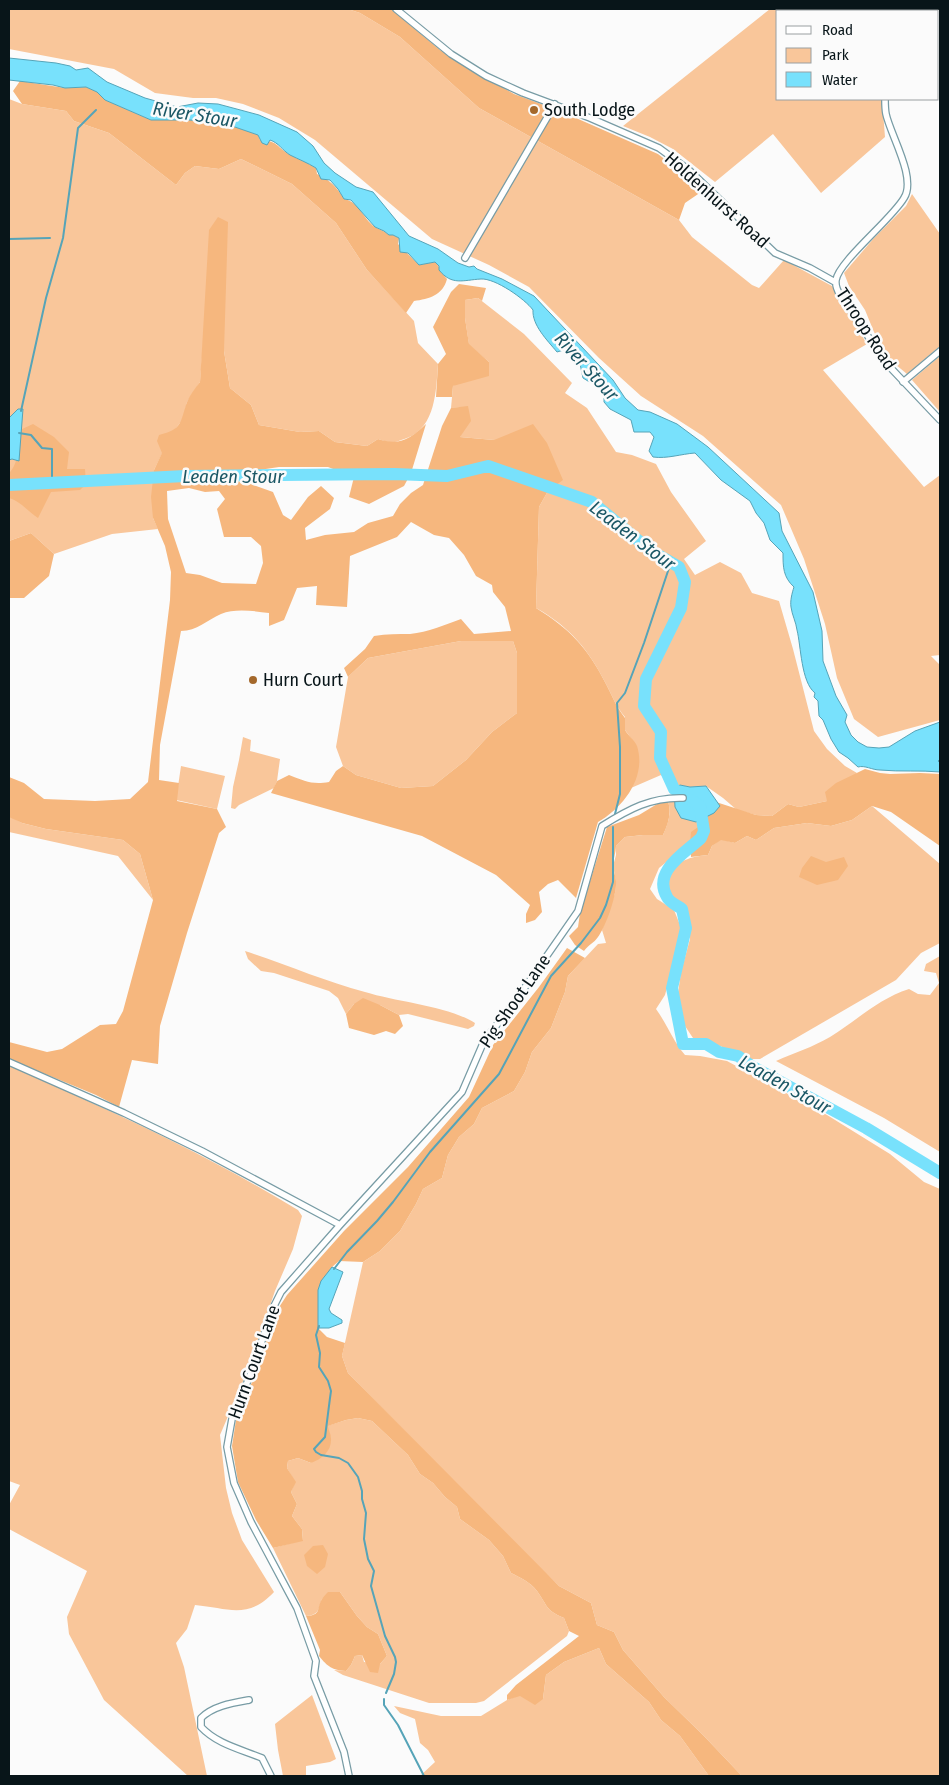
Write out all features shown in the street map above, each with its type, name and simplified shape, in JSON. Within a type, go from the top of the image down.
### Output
[{"type":"street","name":"Holdenhurst Road","points":[[396,9],[451,54],[486,76],[659,148],[689,170],[776,253],[810,268],[835,282]]},
{"type":"street","name":"Throop Road","points":[[885,100],[886,114],[901,152],[907,178],[906,196],[846,262],[835,282],[840,294],[886,363],[940,420]]},
{"type":"street","points":[[465,258],[555,104]]},
{"type":"street","points":[[903,382],[940,351]]},
{"type":"street","name":"Pig Shoot Lane","points":[[340,1225],[462,1092],[484,1041],[514,1003],[578,911],[602,826],[630,809],[667,798],[683,798]]},
{"type":"street","points":[[9,1062],[176,1138],[340,1225]]},
{"type":"street","name":"Hurn Court Lane","points":[[340,1225],[281,1292],[273,1308],[251,1373],[232,1419],[227,1447],[234,1483],[251,1522],[297,1608],[312,1648],[316,1665],[314,1676],[344,1752],[349,1776]]},
{"type":"street","points":[[249,1700],[234,1702],[204,1714],[201,1718],[201,1726],[209,1735],[226,1745],[262,1758],[271,1776]]},
{"type":"green space","points":[[9,9],[348,9],[360,13],[400,37],[479,108],[679,220],[692,237],[752,285],[759,288],[784,260],[832,286],[867,344],[823,370],[924,487],[940,475],[940,655],[931,656],[940,665],[940,720],[878,737],[854,719],[837,678],[825,624],[804,559],[781,505],[703,436],[641,396],[599,358],[529,287],[489,265],[432,239],[315,140],[279,118],[243,104],[216,98],[193,98],[155,93],[114,69],[9,49]]},
{"type":"green space","points":[[770,9],[875,9],[776,10],[776,100],[882,100],[885,137],[821,193],[773,134],[715,182],[673,149],[623,126]]},
{"type":"green space","points":[[9,99],[22,104],[66,111],[74,121],[109,133],[176,185],[185,173],[195,166],[219,169],[241,159],[292,184],[336,223],[367,270],[414,321],[418,343],[438,364],[433,407],[424,425],[417,433],[402,440],[390,442],[378,439],[367,446],[335,442],[319,431],[300,432],[259,425],[251,405],[230,388],[224,351],[206,307],[200,382],[187,402],[183,419],[173,432],[154,470],[153,518],[158,529],[112,534],[54,554],[31,533],[9,541]]},
{"type":"green space","points":[[912,194],[940,234],[940,346],[907,374],[889,359],[874,332],[865,310],[849,286],[844,273],[874,238],[906,206]]},
{"type":"green space","points":[[478,298],[524,334],[572,383],[565,393],[587,408],[616,452],[632,455],[656,464],[671,492],[706,541],[684,559],[695,575],[720,562],[741,573],[752,593],[779,601],[814,731],[827,749],[845,766],[857,773],[827,801],[799,807],[788,804],[772,816],[756,815],[737,810],[706,786],[690,787],[680,785],[674,789],[661,775],[631,788],[637,771],[638,758],[635,745],[625,730],[625,717],[616,705],[593,660],[577,640],[559,623],[536,608],[539,507],[548,491],[494,440],[460,437],[468,407],[451,408],[453,386],[489,362],[469,345],[465,318],[465,300]]},
{"type":"green space","points":[[940,356],[940,412],[912,380]]},
{"type":"green space","points":[[461,641],[513,641],[517,653],[517,713],[492,732],[466,760],[433,786],[401,788],[356,775],[343,766],[336,747],[348,677],[368,658]]},
{"type":"green space","points":[[243,737],[251,740],[250,751],[280,759],[277,781],[274,788],[239,805],[235,809],[231,808],[233,787]]},
{"type":"green space","points":[[181,766],[225,776],[217,809],[176,800]]},
{"type":"green space","points":[[678,796],[694,811],[701,825],[690,843],[659,868],[650,889],[657,899],[674,910],[682,930],[665,995],[656,1009],[677,1044],[685,1055],[727,1061],[827,1115],[890,1154],[924,1182],[940,1189],[940,1776],[742,1776],[664,1697],[623,1650],[614,1632],[597,1625],[591,1603],[559,1586],[511,1540],[348,1373],[342,1356],[363,1262],[380,1251],[400,1231],[423,1189],[442,1178],[448,1155],[459,1137],[474,1124],[482,1108],[514,1091],[525,1072],[532,1052],[551,1028],[565,992],[568,976],[598,944],[606,943],[602,930],[615,893],[616,881],[613,866],[616,846],[625,837],[663,835],[669,816],[667,798]]},
{"type":"green space","points":[[872,806],[940,864],[940,943],[921,953],[896,980],[760,1059],[751,1059],[720,1046],[693,1038],[683,1023],[678,993],[681,972],[690,939],[685,906],[671,896],[665,882],[669,875],[677,865],[687,859],[708,855],[712,846],[721,839],[735,843],[747,836],[756,840],[774,828],[807,823],[831,826],[852,820]]},
{"type":"green space","points":[[9,816],[22,823],[46,829],[123,840],[140,854],[153,900],[118,856],[9,832]]},
{"type":"green space","points":[[245,951],[350,988],[378,996],[437,1008],[464,1017],[475,1023],[474,1026],[468,1029],[408,1014],[399,1015],[380,1005],[354,1004],[346,1014],[338,998],[329,991],[274,973],[261,971],[248,959]]},
{"type":"green space","points":[[940,956],[940,1152],[884,1118],[776,1061],[830,1037],[877,1004],[898,993],[909,989],[918,994],[930,995],[939,983],[936,973],[924,971],[926,964]]},
{"type":"green space","points":[[9,1066],[51,1083],[197,1154],[298,1210],[302,1216],[293,1249],[275,1291],[247,1372],[220,1435],[226,1488],[232,1513],[242,1540],[274,1592],[264,1601],[246,1609],[228,1610],[195,1605],[187,1629],[176,1643],[184,1667],[207,1776],[188,1776],[104,1700],[69,1634],[67,1617],[87,1571],[9,1529],[9,1505],[20,1485],[9,1481]]},
{"type":"green space","points":[[358,1418],[372,1421],[408,1455],[420,1474],[433,1483],[457,1507],[460,1519],[489,1540],[503,1556],[511,1573],[531,1585],[550,1610],[564,1618],[569,1631],[567,1636],[484,1701],[476,1703],[429,1703],[343,1675],[334,1670],[346,1671],[355,1656],[362,1655],[364,1662],[380,1664],[387,1656],[378,1634],[367,1627],[357,1616],[340,1592],[322,1599],[316,1613],[306,1616],[273,1548],[303,1540],[302,1529],[292,1516],[297,1504],[291,1492],[295,1482],[287,1468],[288,1461],[298,1458],[311,1463],[331,1439],[327,1426]]},
{"type":"green space","points":[[599,1648],[606,1664],[649,1702],[661,1720],[680,1736],[709,1776],[420,1776],[435,1762],[428,1750],[420,1743],[415,1719],[400,1713],[394,1706],[441,1716],[481,1716],[507,1700],[520,1695],[543,1699],[546,1675],[564,1662]]},
{"type":"green space","points":[[312,1695],[336,1759],[330,1762],[306,1766],[306,1776],[283,1776],[275,1724]]},
{"type":"shaded area","points":[[348,9],[392,10],[440,50],[475,72],[514,94],[560,111],[658,154],[704,190],[685,203],[679,220],[479,108],[400,37],[360,13]]},
{"type":"shaded area","points":[[20,81],[65,88],[86,87],[97,92],[105,100],[151,120],[190,120],[229,125],[258,135],[260,140],[275,143],[286,152],[316,168],[317,174],[333,184],[344,199],[358,207],[371,224],[389,235],[399,238],[398,244],[419,265],[435,262],[447,279],[445,284],[435,295],[414,301],[406,313],[367,270],[336,223],[292,184],[241,159],[219,169],[195,166],[185,173],[176,185],[109,133],[74,121],[66,111],[22,104],[13,91]]},
{"type":"shaded area","points":[[218,217],[228,222],[224,351],[230,388],[251,405],[259,425],[300,432],[319,431],[335,442],[367,446],[378,439],[393,442],[404,440],[415,434],[426,424],[411,473],[404,486],[369,504],[349,497],[354,477],[328,467],[279,467],[245,472],[248,483],[273,492],[283,515],[291,520],[308,497],[321,486],[334,498],[330,509],[305,528],[306,540],[325,535],[354,532],[368,523],[393,516],[400,504],[423,485],[442,426],[451,408],[468,406],[471,421],[460,437],[494,440],[533,424],[547,443],[563,480],[548,491],[539,507],[536,608],[559,624],[577,640],[592,660],[625,718],[625,730],[637,746],[639,769],[636,780],[624,800],[616,809],[598,822],[576,898],[558,880],[548,884],[539,892],[542,912],[535,920],[526,923],[526,914],[530,905],[496,875],[422,836],[271,793],[277,781],[289,775],[313,783],[329,782],[336,771],[343,766],[356,775],[401,788],[433,786],[466,760],[492,732],[517,713],[517,653],[513,641],[461,641],[368,658],[348,677],[344,668],[365,649],[374,636],[417,633],[461,619],[474,634],[511,631],[505,607],[493,592],[492,585],[476,576],[464,555],[449,538],[434,535],[411,522],[397,537],[350,556],[347,607],[316,605],[317,586],[297,588],[284,620],[269,626],[269,613],[238,611],[226,612],[197,627],[181,631],[160,745],[159,780],[179,783],[177,801],[217,809],[226,827],[219,833],[160,1026],[158,1064],[132,1060],[119,1107],[96,1095],[9,1059],[9,1042],[47,1052],[62,1049],[100,1025],[116,1024],[123,1011],[153,900],[140,854],[123,840],[46,829],[22,823],[9,817],[9,777],[24,783],[44,799],[95,801],[130,799],[148,782],[170,600],[171,572],[165,546],[153,518],[151,497],[154,470],[162,453],[157,441],[159,435],[177,427],[188,399],[200,382],[209,230]],"holes":[[[189,488],[205,492],[219,491],[225,499],[217,509],[224,537],[251,537],[261,546],[263,563],[256,584],[222,583],[200,575],[186,573],[168,519],[167,491]]]},
{"type":"shaded area","points":[[459,284],[486,288],[482,301],[478,298],[465,300],[465,318],[469,344],[489,362],[489,376],[453,386],[452,397],[436,397],[438,364],[446,354],[433,327],[451,292]]},
{"type":"shaded area","points":[[33,424],[54,437],[69,452],[67,469],[85,469],[86,484],[80,490],[51,492],[38,518],[21,504],[9,498],[9,473],[17,459],[20,430]]},
{"type":"shaded area","points":[[31,533],[54,554],[49,576],[24,598],[9,598],[9,541]]},
{"type":"shaded area","points":[[865,769],[890,774],[940,774],[940,846],[891,812],[872,806],[852,820],[831,826],[807,823],[774,828],[756,840],[747,836],[735,843],[721,840],[712,846],[708,855],[691,857],[691,832],[701,825],[704,819],[701,809],[716,802],[756,815],[772,816],[788,804],[799,807],[827,801],[825,792],[836,783]]},
{"type":"shaded area","points":[[667,798],[669,817],[663,835],[625,837],[616,846],[613,866],[616,879],[615,894],[604,926],[595,941],[584,951],[575,945],[569,936],[578,927],[580,913],[607,827],[639,815]]},
{"type":"shaded area","points":[[811,856],[826,862],[844,857],[848,866],[838,880],[817,885],[799,877],[802,868]]},
{"type":"shaded area","points":[[567,948],[585,958],[568,976],[565,992],[551,1028],[532,1052],[525,1072],[514,1091],[482,1108],[474,1124],[459,1137],[448,1155],[442,1178],[423,1189],[400,1231],[380,1251],[363,1262],[339,1261],[332,1267],[318,1328],[327,1337],[345,1343],[342,1356],[348,1373],[559,1586],[591,1603],[597,1625],[614,1632],[623,1650],[664,1697],[742,1776],[709,1776],[680,1736],[661,1720],[649,1702],[606,1664],[599,1648],[564,1662],[546,1675],[543,1699],[535,1705],[520,1696],[507,1700],[507,1695],[516,1685],[579,1636],[569,1631],[564,1618],[547,1607],[531,1585],[511,1573],[503,1556],[489,1540],[460,1519],[457,1507],[433,1483],[420,1474],[408,1455],[372,1421],[358,1418],[328,1426],[331,1443],[328,1451],[322,1457],[311,1463],[298,1458],[288,1461],[287,1468],[296,1482],[291,1492],[297,1504],[292,1516],[302,1529],[303,1541],[273,1548],[256,1520],[238,1482],[232,1446],[236,1420],[255,1375],[274,1315],[287,1295],[344,1231],[408,1167],[469,1097],[493,1045]]},
{"type":"shaded area","points":[[363,998],[399,1015],[403,1026],[395,1034],[386,1031],[374,1035],[349,1028],[346,1014],[354,1004]]},
{"type":"shaded area","points":[[323,1545],[328,1554],[325,1567],[317,1574],[307,1566],[304,1555],[313,1546]]},
{"type":"shaded area","points":[[328,1592],[340,1592],[357,1616],[367,1627],[378,1634],[387,1656],[380,1664],[378,1673],[370,1672],[362,1655],[355,1656],[346,1671],[331,1667],[319,1656],[320,1650],[306,1616],[317,1613],[322,1599]]},
{"type":"water","name":"River Stour","points":[[9,58],[56,63],[70,66],[76,70],[88,68],[107,82],[145,98],[177,107],[198,103],[218,104],[259,115],[297,132],[313,146],[324,163],[335,173],[356,187],[373,192],[409,236],[438,249],[458,263],[469,267],[474,266],[534,296],[613,380],[625,398],[638,410],[650,412],[677,424],[708,447],[779,513],[782,531],[813,592],[822,631],[823,661],[836,696],[847,715],[845,722],[851,735],[867,747],[889,747],[915,731],[940,722],[940,759],[938,761],[940,763],[940,772],[888,771],[858,767],[839,752],[823,720],[819,716],[818,701],[814,697],[815,693],[810,688],[804,672],[791,607],[794,587],[784,572],[783,553],[770,540],[764,523],[750,501],[721,480],[695,453],[669,457],[653,457],[649,451],[654,437],[650,432],[634,432],[631,420],[610,409],[604,402],[604,391],[583,378],[579,359],[567,349],[557,352],[538,327],[533,316],[533,310],[517,295],[501,285],[487,280],[453,280],[439,270],[439,266],[435,262],[419,265],[408,253],[400,252],[399,238],[375,227],[351,200],[344,199],[330,180],[321,179],[316,168],[290,155],[273,141],[270,140],[267,145],[262,143],[258,135],[229,125],[190,120],[151,120],[105,100],[97,92],[86,87],[65,88],[9,80]]},
{"type":"water","points":[[18,409],[23,409],[19,461],[9,460],[9,418]]},
{"type":"water","points":[[680,785],[690,787],[706,786],[720,806],[714,813],[696,822],[681,818],[675,807],[674,789]]},
{"type":"water","points":[[332,1267],[343,1272],[329,1309],[331,1313],[342,1320],[342,1323],[329,1328],[318,1328],[318,1290],[321,1281]]},
{"type":"waterway","points":[[21,411],[46,298],[63,238],[78,128],[96,110]]},
{"type":"waterway","points":[[9,239],[50,238]]},
{"type":"waterway","points":[[19,433],[31,435],[42,448],[52,449],[52,483]]},
{"type":"waterway","name":"Leaden Stour","points":[[9,485],[185,476],[394,474],[447,476],[488,466],[592,502],[651,551],[679,567],[685,582],[681,608],[646,679],[644,706],[661,732],[660,758],[674,789],[700,806],[704,831],[701,838],[672,863],[664,879],[663,888],[668,899],[682,909],[686,928],[672,988],[683,1044],[706,1044],[719,1052],[738,1056],[753,1067],[866,1128],[940,1173]]},
{"type":"waterway","points":[[615,814],[620,794],[620,747],[617,703],[625,693],[671,562]]},
{"type":"waterway","points":[[334,1269],[393,1202],[430,1152],[499,1074],[551,976],[581,943],[600,918],[613,882],[613,827]]},
{"type":"waterway","points":[[319,1326],[316,1335],[320,1353],[319,1367],[328,1381],[331,1391],[325,1437],[314,1449],[321,1455],[339,1458],[348,1463],[358,1477],[366,1513],[364,1539],[368,1559],[374,1571],[371,1586],[385,1636],[396,1662],[394,1674],[386,1693]]},
{"type":"waterway","points":[[384,1699],[384,1705],[398,1725],[424,1776]]},
{"type":"place","name":"South Lodge","points":[[534,110]]},
{"type":"place","name":"Hurn Court","points":[[253,680]]}]
